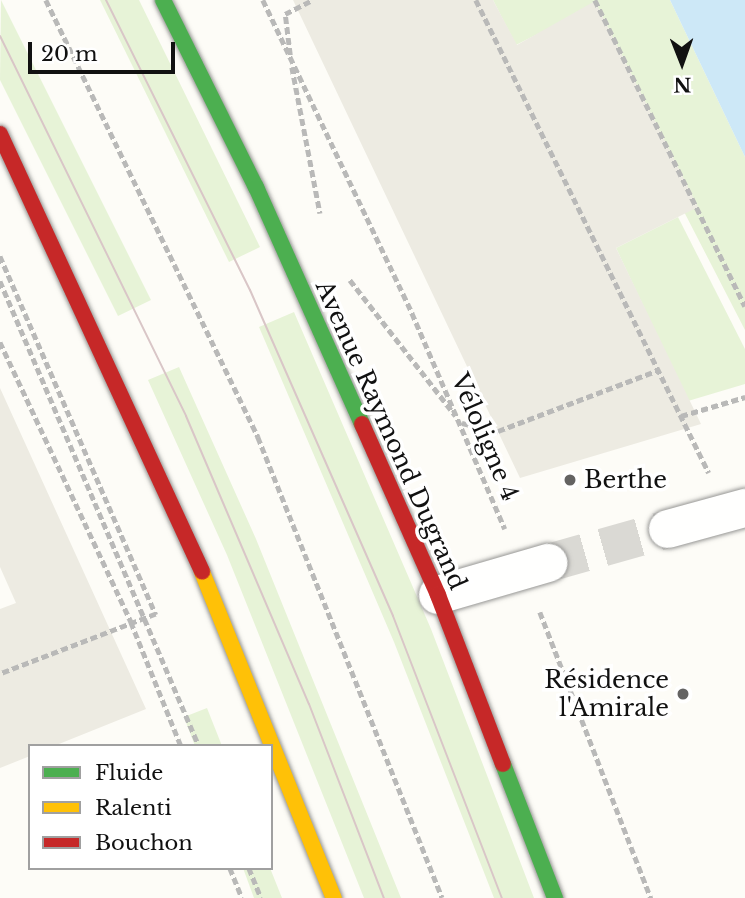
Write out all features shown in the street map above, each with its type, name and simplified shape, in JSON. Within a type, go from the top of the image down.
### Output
[{"type":"main road","name":"Avenue Raymond Dugrand","points":[[163,0],[256,187],[438,595],[555,898]]},
{"type":"main road","points":[[0,134],[191,545],[272,744]]},
{"type":"main road","points":[[273,747],[334,898]]},
{"type":"street","points":[[667,529],[736,510]]},
{"type":"street","points":[[438,595],[535,566]]},
{"type":"path","points":[[46,0],[258,437],[442,898]]},
{"type":"path","name":"Véloligne 4","points":[[263,0],[461,422],[535,566],[651,898]]},
{"type":"path","points":[[312,0],[285,14],[290,60],[322,225]]},
{"type":"path","points":[[476,0],[681,416],[736,510]]},
{"type":"path","points":[[595,0],[745,306]]},
{"type":"path","points":[[0,256],[156,614],[0,674]]},
{"type":"path","points":[[344,273],[461,422],[498,431],[659,370]]},
{"type":"path","points":[[0,281],[198,744]]},
{"type":"path","points":[[0,342],[131,622],[180,744]]},
{"type":"path","points":[[681,416],[745,397]]},
{"type":"path","points":[[231,870],[242,898]]},
{"type":"path","points":[[250,870],[261,898]]},
{"type":"green space","points":[[1,0],[151,300],[118,316],[0,80]]},
{"type":"green space","points":[[100,0],[139,0],[260,247],[229,262]]},
{"type":"green space","points":[[493,0],[670,0],[745,157],[745,330],[581,12],[516,45]]},
{"type":"green space","points":[[678,217],[745,349],[745,384],[688,401],[616,248]]},
{"type":"green space","points":[[294,312],[431,629],[534,898],[494,898],[394,642],[259,327]]},
{"type":"green space","points":[[179,367],[256,539],[401,898],[364,898],[227,555],[148,380]]},
{"type":"green space","points":[[207,708],[221,744],[194,744],[184,717]]},
{"type":"green space","points":[[244,870],[271,870],[282,898],[254,898]]},
{"type":"shaded area","points":[[293,0],[493,0],[517,45],[595,1],[698,207],[616,248],[701,424],[520,478]]},
{"type":"shaded area","points":[[0,388],[146,709],[59,744],[28,744],[28,757],[0,768],[0,609],[16,603],[0,567]]},
{"type":"water","points":[[670,0],[745,0],[745,157]]},
{"type":"tunnel","points":[[548,563],[668,529]]},
{"type":"tram line","points":[[106,0],[250,290],[393,616],[502,898]]},
{"type":"tram line","points":[[0,36],[186,416],[309,704],[384,898]]},
{"type":"traffic: fast","points":[[163,0],[256,187],[362,424]]},
{"type":"traffic: fast","points":[[503,764],[555,898]]},
{"type":"traffic: slow","points":[[202,572],[272,744]]},
{"type":"traffic: slow","points":[[273,747],[334,898]]},
{"type":"traffic: jam","points":[[0,134],[202,572]]},
{"type":"traffic: jam","points":[[362,424],[438,595],[503,764]]},
{"type":"place","name":"Berthe","points":[[570,480]]},
{"type":"place","name":"Résidence l'Amirale","points":[[683,694]]}]
